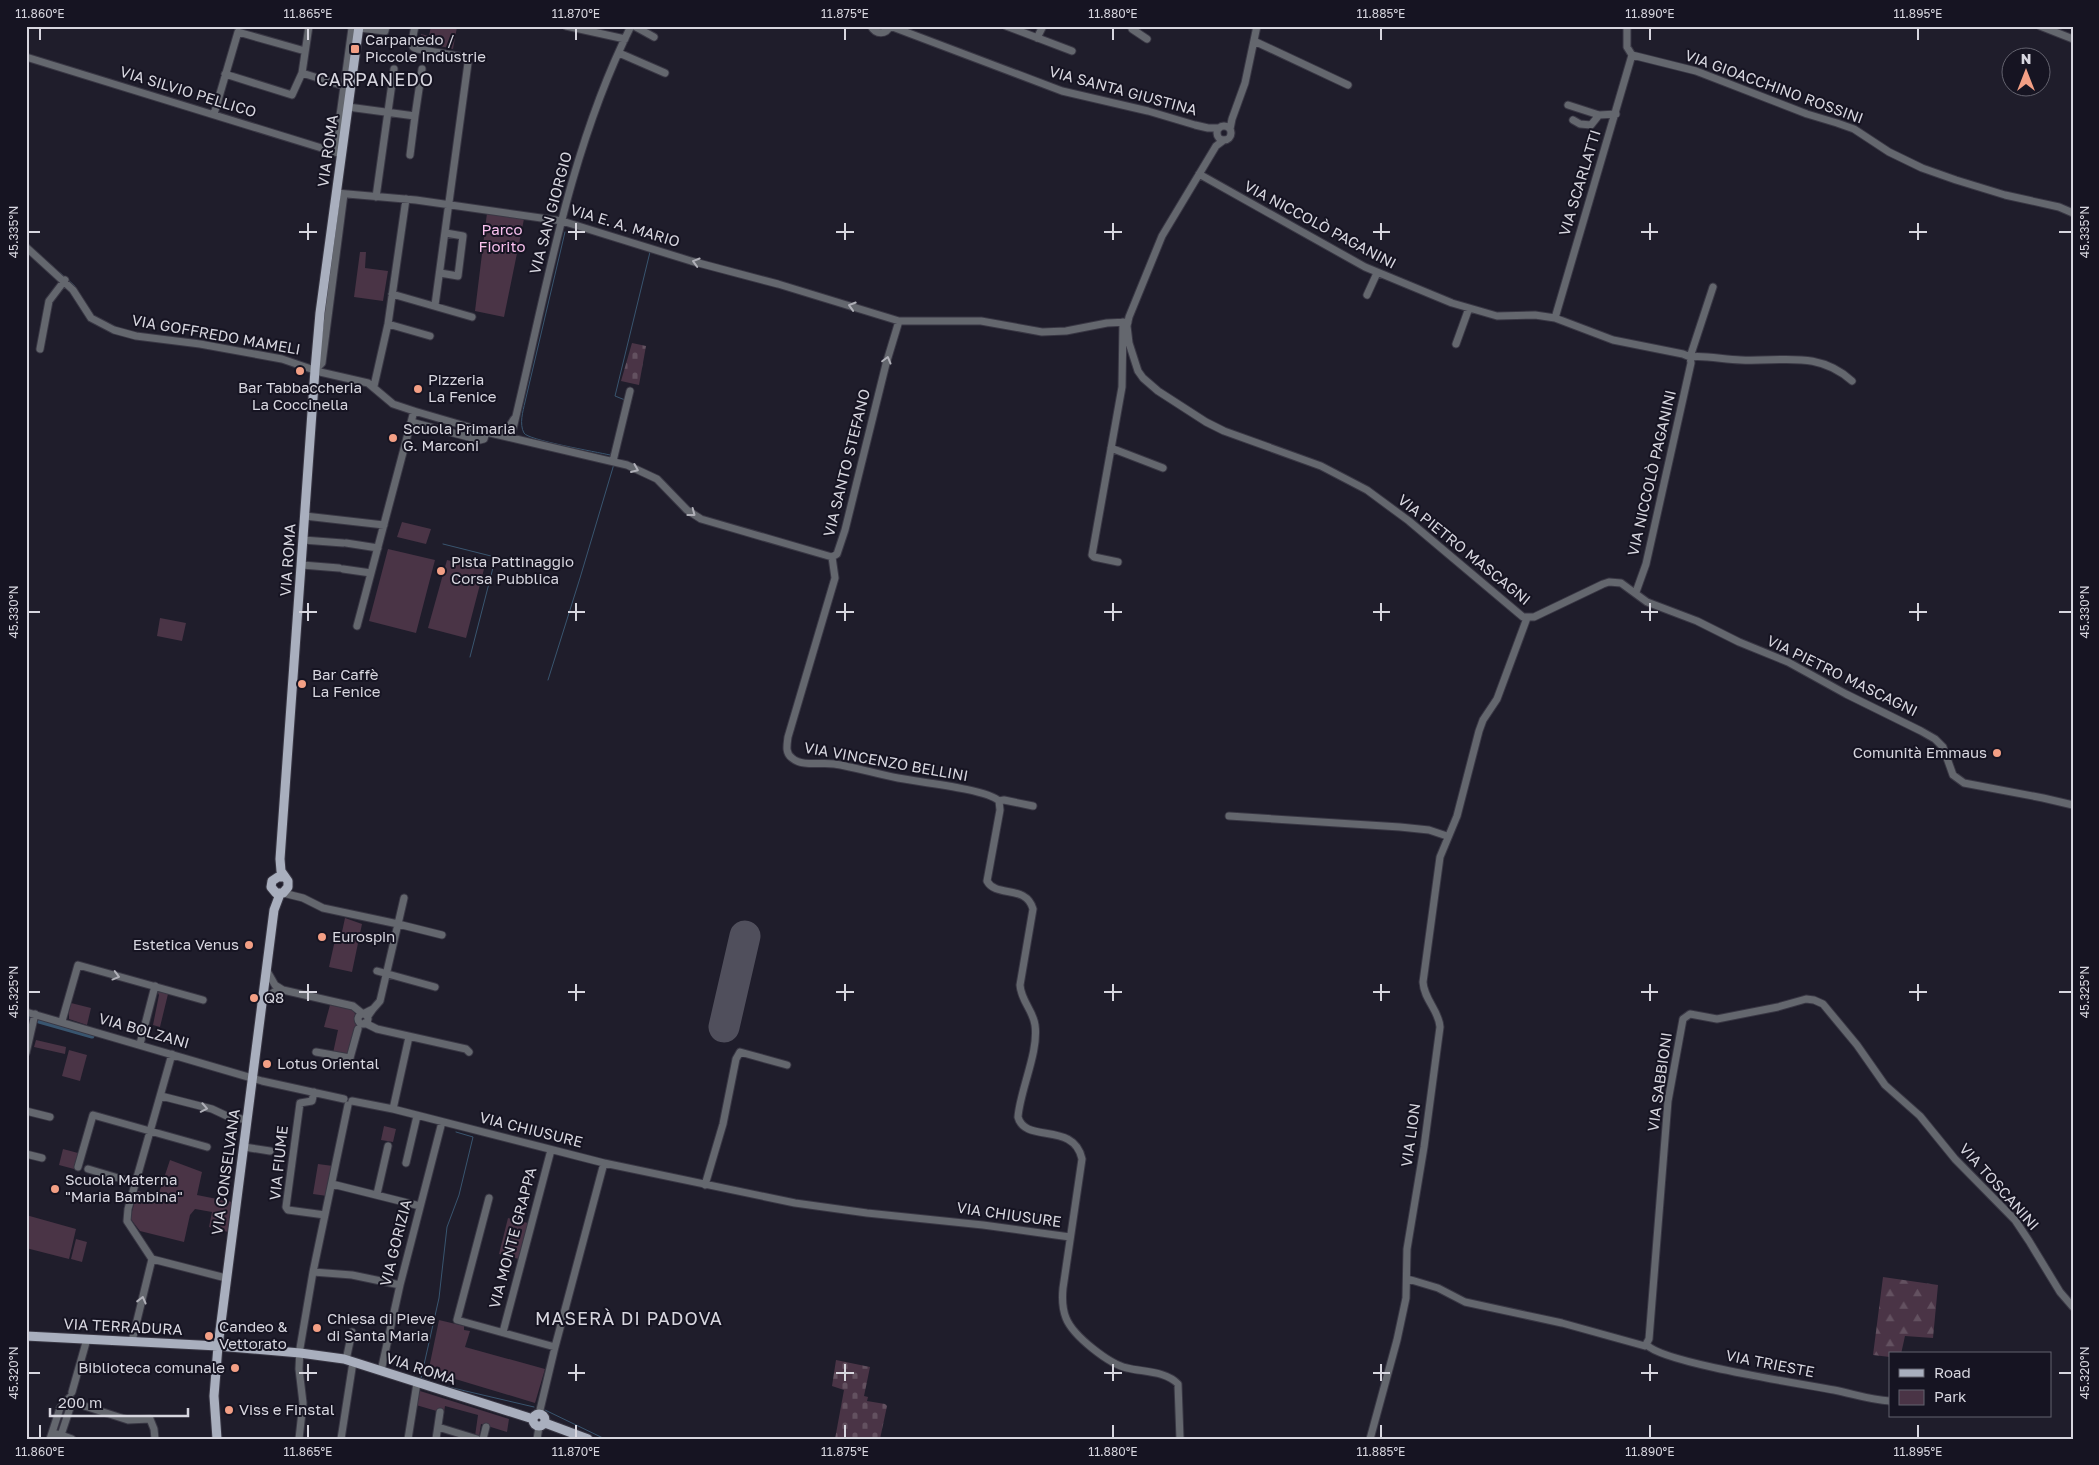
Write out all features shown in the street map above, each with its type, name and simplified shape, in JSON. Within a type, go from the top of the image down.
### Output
[{"type":"main road","name":"VIA ROMA","points":[[282,879],[280,859],[315,370],[320,313],[340,193],[338,153],[348,107],[347,88],[356,27]]},
{"type":"main road","name":"VIA CONSELVANA","points":[[217,1439],[214,1396],[218,1346],[274,910],[279,893],[271,884],[282,879]]},
{"type":"main road","points":[[279,893],[288,887],[282,879]]},
{"type":"main road","name":"VIA TERRADURA","points":[[26,1336],[218,1346],[300,1353]]},
{"type":"main road","name":"VIA ROMA","points":[[300,1353],[350,1361],[539,1421],[588,1439]]},
{"type":"street","points":[[226,74],[292,95],[302,73],[309,26]]},
{"type":"street","points":[[356,27],[385,31],[386,26]]},
{"type":"street","points":[[415,26],[412,41],[413,47],[464,57],[468,63],[435,306]]},
{"type":"street","points":[[566,26],[625,39]]},
{"type":"street","name":"VIA SAN GIORGIO","points":[[511,437],[562,221],[579,158],[619,53],[632,26],[654,37]]},
{"type":"street","points":[[871,26],[873,30],[880,33],[886,32],[890,26]]},
{"type":"street","name":"VIA SANTA GIUSTINA","points":[[890,26],[1062,91],[1148,110],[1222,132]]},
{"type":"street","points":[[1006,26],[1072,51]]},
{"type":"street","points":[[1037,38],[1043,26]]},
{"type":"street","points":[[1132,26],[1132,29],[1147,39]]},
{"type":"street","points":[[1222,132],[1232,119],[1243,89],[1257,26]]},
{"type":"street","points":[[1627,26],[1627,47],[1632,55]]},
{"type":"street","points":[[2040,26],[2073,39]]},
{"type":"street","points":[[214,114],[238,32],[305,51]]},
{"type":"street","points":[[1254,41],[1348,85]]},
{"type":"street","points":[[619,53],[666,73]]},
{"type":"street","name":"VIA SCARLATTI","points":[[1555,318],[1632,55]]},
{"type":"street","name":"VIA GIOACCHINO ROSSINI","points":[[1632,55],[1696,71],[1807,114],[1854,129],[1889,152],[1922,168],[2005,195],[2059,206],[2073,213]]},
{"type":"street","name":"VIA SILVIO PELLICO","points":[[26,57],[338,153]]},
{"type":"street","points":[[376,197],[394,69]]},
{"type":"street","points":[[410,155],[422,69]]},
{"type":"street","points":[[302,73],[347,88]]},
{"type":"street","name":"VIA ROMA","points":[[338,153],[347,88]]},
{"type":"street","points":[[1568,105],[1600,115],[1616,114]]},
{"type":"street","points":[[348,107],[415,116]]},
{"type":"street","points":[[1573,120],[1580,124],[1591,125],[1600,115]]},
{"type":"street","name":"VIA PIETRO MASCAGNI","points":[[1118,562],[1092,555],[1122,387],[1126,322],[1162,236],[1216,146],[1222,132]]},
{"type":"street","name":"VIA NICCOLÒ PAGANINI","points":[[1199,174],[1377,273],[1469,308],[1497,316],[1535,315],[1555,318],[1613,340],[1683,354],[1690,358],[1812,360],[1835,367],[1852,381]]},
{"type":"street","name":"VIA E. A. MARIO","points":[[340,193],[449,204],[562,221],[691,261],[778,284],[899,321]]},
{"type":"street","points":[[374,386],[388,324],[406,199]]},
{"type":"street","points":[[440,273],[458,276],[464,236],[446,233]]},
{"type":"street","name":"VIA GOFFREDO MAMELI","points":[[26,247],[65,280],[74,290],[91,318],[114,330],[136,336],[200,344],[282,359],[315,370]]},
{"type":"street","points":[[1367,295],[1377,273]]},
{"type":"street","points":[[40,349],[49,301],[65,280]]},
{"type":"street","name":"VIA NICCOLÒ PAGANINI","points":[[1636,592],[1646,564],[1670,462],[1690,366],[1690,358],[1713,287]]},
{"type":"street","points":[[392,294],[472,317]]},
{"type":"street","points":[[1456,344],[1469,308]]},
{"type":"street","points":[[899,321],[981,321],[1042,332],[1066,331],[1126,322]]},
{"type":"street","name":"VIA SANTO STEFANO","points":[[315,370],[374,386],[393,404],[414,411],[486,432],[627,465],[657,479],[687,510],[701,519],[832,557],[837,554],[845,530],[886,364],[899,321]]},
{"type":"street","points":[[388,324],[430,336]]},
{"type":"street","name":"VIA PIETRO MASCAGNI","points":[[1125,339],[1138,371],[1158,391],[1206,422],[1224,431],[1321,466],[1366,490],[1397,512],[1527,618],[1534,617],[1609,582],[1621,583],[1648,602],[1697,621],[1739,642],[1788,662],[1824,684],[1897,718],[1935,739],[1944,750],[1953,775],[1964,783],[2073,805]]},
{"type":"street","points":[[613,461],[630,391]]},
{"type":"street","points":[[358,626],[414,411]]},
{"type":"street","name":"VIA SAN GIORGIO","points":[[501,435],[509,427],[517,412]]},
{"type":"street","name":"VIA SAN GIORGIO","points":[[517,412],[518,428],[522,439]]},
{"type":"street","points":[[411,422],[448,432],[451,422]]},
{"type":"street","name":"VIA SANTO STEFANO","points":[[448,432],[480,440],[484,439],[486,432]]},
{"type":"street","points":[[1111,448],[1163,468]]},
{"type":"street","points":[[305,516],[384,525]]},
{"type":"street","points":[[303,540],[378,548]]},
{"type":"street","name":"VIA VINCENZO BELLINI","points":[[832,557],[835,578],[788,737],[787,747],[791,758],[797,761],[832,764],[966,790],[995,798],[999,801],[1004,800],[1033,806]]},
{"type":"street","points":[[302,565],[341,568],[371,573]]},
{"type":"street","name":"VIA LION","points":[[1370,1439],[1397,1340],[1406,1298],[1408,1237],[1424,1147],[1440,1027],[1438,1015],[1426,998],[1423,982],[1438,865],[1447,836],[1457,816],[1479,731],[1487,713],[1497,699],[1527,618]]},
{"type":"street","points":[[999,801],[1000,810],[987,881],[993,887],[1022,895],[1031,902],[1033,908],[1020,985],[1021,994],[1035,1024],[1035,1033],[1029,1071],[1018,1117],[1020,1124],[1025,1129],[1054,1133],[1064,1137],[1075,1144],[1081,1154],[1082,1166],[1070,1238]]},
{"type":"street","points":[[1228,816],[1400,827],[1429,830],[1447,836]]},
{"type":"street","points":[[282,879],[303,898]]},
{"type":"street","points":[[279,893],[303,898],[323,908],[442,935]]},
{"type":"street","points":[[316,1052],[350,1058],[363,1020],[380,1000],[404,898]]},
{"type":"street","points":[[62,1021],[78,965],[203,1000]]},
{"type":"street","points":[[266,971],[275,985],[284,990],[353,1006],[363,1020],[377,1029],[466,1049],[469,1052]]},
{"type":"street","points":[[377,971],[435,987]]},
{"type":"street","points":[[140,1044],[155,986]]},
{"type":"street","points":[[262,1001],[274,992],[284,990]]},
{"type":"street","name":"VIA SABBIONI","points":[[1646,1346],[1649,1339],[1668,1101],[1682,1023],[1686,1015],[1690,1014],[1717,1019],[1778,1007],[1806,999],[1820,1001],[1857,1045],[1886,1085],[1920,1116],[1936,1136]]},
{"type":"street","name":"VIA BOLZANI","points":[[26,1012],[253,1078]]},
{"type":"street","points":[[26,1053],[34,1014]]},
{"type":"street","points":[[393,1109],[409,1037]]},
{"type":"street","points":[[705,1185],[723,1124],[736,1059],[740,1052],[787,1065]]},
{"type":"street","points":[[172,1054],[126,1217],[152,1259],[226,1278]]},
{"type":"street","name":"VIA CHIUSURE","points":[[253,1078],[348,1102],[393,1109],[551,1150],[705,1185],[795,1203],[867,1213],[983,1225],[1070,1238],[1062,1299],[1068,1323],[1075,1332],[1116,1365],[1168,1377],[1178,1384],[1180,1439]]},
{"type":"street","name":"VIA FIUME","points":[[314,1092],[312,1100],[300,1102],[286,1207],[288,1210],[325,1214]]},
{"type":"street","points":[[160,1096],[212,1109],[227,1116],[248,1120]]},
{"type":"street","points":[[299,1439],[303,1403],[299,1370],[300,1353],[313,1272],[348,1102]]},
{"type":"street","points":[[26,1111],[50,1117]]},
{"type":"street","points":[[78,1167],[93,1115],[207,1147]]},
{"type":"street","points":[[406,1163],[417,1116]]},
{"type":"street","name":"VIA GORIZIA","points":[[381,1371],[400,1285],[442,1122]]},
{"type":"street","name":"VIA TOSCANINI","points":[[1936,1136],[2015,1220],[2030,1241],[2060,1292],[2073,1307]]},
{"type":"street","points":[[377,1194],[388,1146]]},
{"type":"street","points":[[244,1147],[270,1151]]},
{"type":"street","name":"VIA MONTE GRAPPA","points":[[503,1332],[551,1150]]},
{"type":"street","points":[[26,1154],[42,1158]]},
{"type":"street","points":[[537,1439],[555,1347],[604,1162]]},
{"type":"street","points":[[88,1170],[136,1183]]},
{"type":"street","points":[[332,1184],[420,1206]]},
{"type":"street","name":"VIA MONTE GRAPPA","points":[[489,1198],[457,1320],[555,1347]]},
{"type":"street","points":[[132,1342],[152,1259]]},
{"type":"street","points":[[313,1272],[352,1275],[400,1285]]},
{"type":"street","name":"VIA TRIESTE","points":[[1408,1279],[1438,1288],[1465,1302],[1562,1323],[1646,1346],[1652,1350],[1688,1361],[1840,1391],[1868,1400],[1889,1401]]},
{"type":"street","points":[[341,1439],[352,1332]]},
{"type":"street","points":[[62,1435],[87,1339]]},
{"type":"street","points":[[408,1439],[417,1383]]},
{"type":"street","points":[[71,1398],[60,1408],[51,1436],[62,1435],[72,1439]]},
{"type":"street","points":[[71,1398],[128,1420],[150,1420],[154,1429],[155,1439]]},
{"type":"street","points":[[436,1439],[440,1412]]},
{"type":"street","points":[[482,1439],[486,1426]]},
{"type":"street","points":[[438,1427],[477,1439]]},
{"type":"green space","points":[[431,26],[457,27],[453,49],[422,42],[421,34],[429,36]]},
{"type":"green space","name":"Parco Fiorito","points":[[487,213],[524,219],[504,317],[475,311]]},
{"type":"green space","points":[[360,252],[366,252],[365,268],[388,271],[383,301],[354,297]]},
{"type":"green space","points":[[632,343],[646,346],[639,385],[621,381]]},
{"type":"green space","points":[[402,522],[431,529],[426,544],[397,537]]},
{"type":"green space","points":[[388,549],[435,560],[416,633],[369,621]]},
{"type":"green space","points":[[447,560],[484,569],[466,638],[428,628]]},
{"type":"green space","points":[[160,618],[186,623],[182,641],[157,636]]},
{"type":"green space","points":[[345,918],[362,924],[352,972],[329,967],[337,931],[342,932]]},
{"type":"green space","points":[[157,991],[168,994],[160,1027],[153,1025],[159,995]]},
{"type":"green space","points":[[71,1003],[91,1008],[87,1025],[69,1019]]},
{"type":"green space","points":[[330,1005],[353,1010],[355,1015],[356,1032],[349,1055],[333,1053],[338,1030],[324,1027]]},
{"type":"green space","points":[[36,1040],[66,1047],[65,1054],[34,1047]]},
{"type":"green space","points":[[69,1050],[87,1055],[80,1081],[62,1076]]},
{"type":"green space","points":[[384,1126],[396,1129],[393,1142],[381,1140]]},
{"type":"green space","points":[[63,1149],[78,1153],[74,1169],[59,1165]]},
{"type":"green space","points":[[170,1160],[202,1172],[197,1195],[232,1202],[228,1232],[209,1227],[212,1212],[195,1209],[190,1215],[184,1242],[140,1231],[130,1218],[138,1191],[158,1196]]},
{"type":"green space","points":[[318,1164],[333,1166],[327,1196],[313,1194]]},
{"type":"green space","points":[[26,1215],[76,1229],[69,1259],[26,1248]]},
{"type":"green space","points":[[508,1218],[528,1223],[519,1259],[499,1254]]},
{"type":"green space","points":[[76,1239],[87,1242],[82,1262],[71,1259]]},
{"type":"green space","points":[[1883,1277],[1938,1285],[1933,1338],[1905,1336],[1901,1352],[1889,1352],[1889,1357],[1873,1355]]},
{"type":"green space","points":[[439,1320],[464,1326],[464,1330],[470,1331],[465,1347],[545,1369],[535,1403],[432,1372],[429,1368]]},
{"type":"green space","points":[[836,1360],[870,1367],[864,1396],[868,1397],[867,1401],[887,1406],[880,1439],[835,1439],[844,1390],[832,1386]]},
{"type":"green space","points":[[420,1391],[509,1419],[507,1432],[481,1424],[479,1437],[475,1436],[478,1415],[445,1406],[442,1426],[439,1425],[440,1412],[416,1405],[418,1392]]},
{"type":"waterway","points":[[565,232],[523,409],[523,429],[524,433],[528,436],[537,439],[610,455],[612,452]]},
{"type":"waterway","points":[[26,243],[75,286]]},
{"type":"waterway","points":[[625,400],[615,396],[650,252]]},
{"type":"waterway","points":[[548,680],[614,464]]},
{"type":"waterway","points":[[443,544],[491,556],[495,560],[470,657]]},
{"type":"waterway","points":[[39,1021],[92,1036]]},
{"type":"waterway","points":[[456,1132],[473,1137],[459,1195],[447,1227],[439,1298],[421,1378],[440,1385],[534,1407]]},
{"type":"waterway","points":[[545,1410],[605,1439]]},
{"type":"runway","points":[[724,1027],[745,936]]},
{"type":"place","name":"Carpanedo / Piccole Industrie","points":[[355,49]]},
{"type":"place","name":"Bar Tabbaccheria La Coccinella","points":[[300,371]]},
{"type":"place","name":"Pizzeria La Fenice","points":[[418,389]]},
{"type":"place","name":"Scuola Primaria G. Marconi","points":[[393,438]]},
{"type":"place","name":"Pista Pattinaggio Corsa Pubblica","points":[[441,571]]},
{"type":"place","name":"Bar Caffè La Fenice","points":[[302,684]]},
{"type":"place","name":"Comunità Emmaus","points":[[1997,753]]},
{"type":"place","name":"Eurospin","points":[[322,937]]},
{"type":"place","name":"Estetica Venus","points":[[249,945]]},
{"type":"place","name":"Q8","points":[[254,998]]},
{"type":"place","name":"Lotus Oriental","points":[[267,1064]]},
{"type":"place","name":"Scuola Materna \"Maria Bambina\"","points":[[55,1189]]},
{"type":"place","name":"Chiesa di Pieve di Santa Maria","points":[[317,1328]]},
{"type":"place","name":"Candeo & Vettorato","points":[[209,1336]]},
{"type":"place","name":"Biblioteca comunale","points":[[235,1368]]},
{"type":"place","name":"Viss e Finstal","points":[[229,1410]]},
{"type":"district","name":"CARPANEDO","points":[[375,80]]},
{"type":"district","name":"MASERÀ DI PADOVA","points":[[629,1319]]}]
